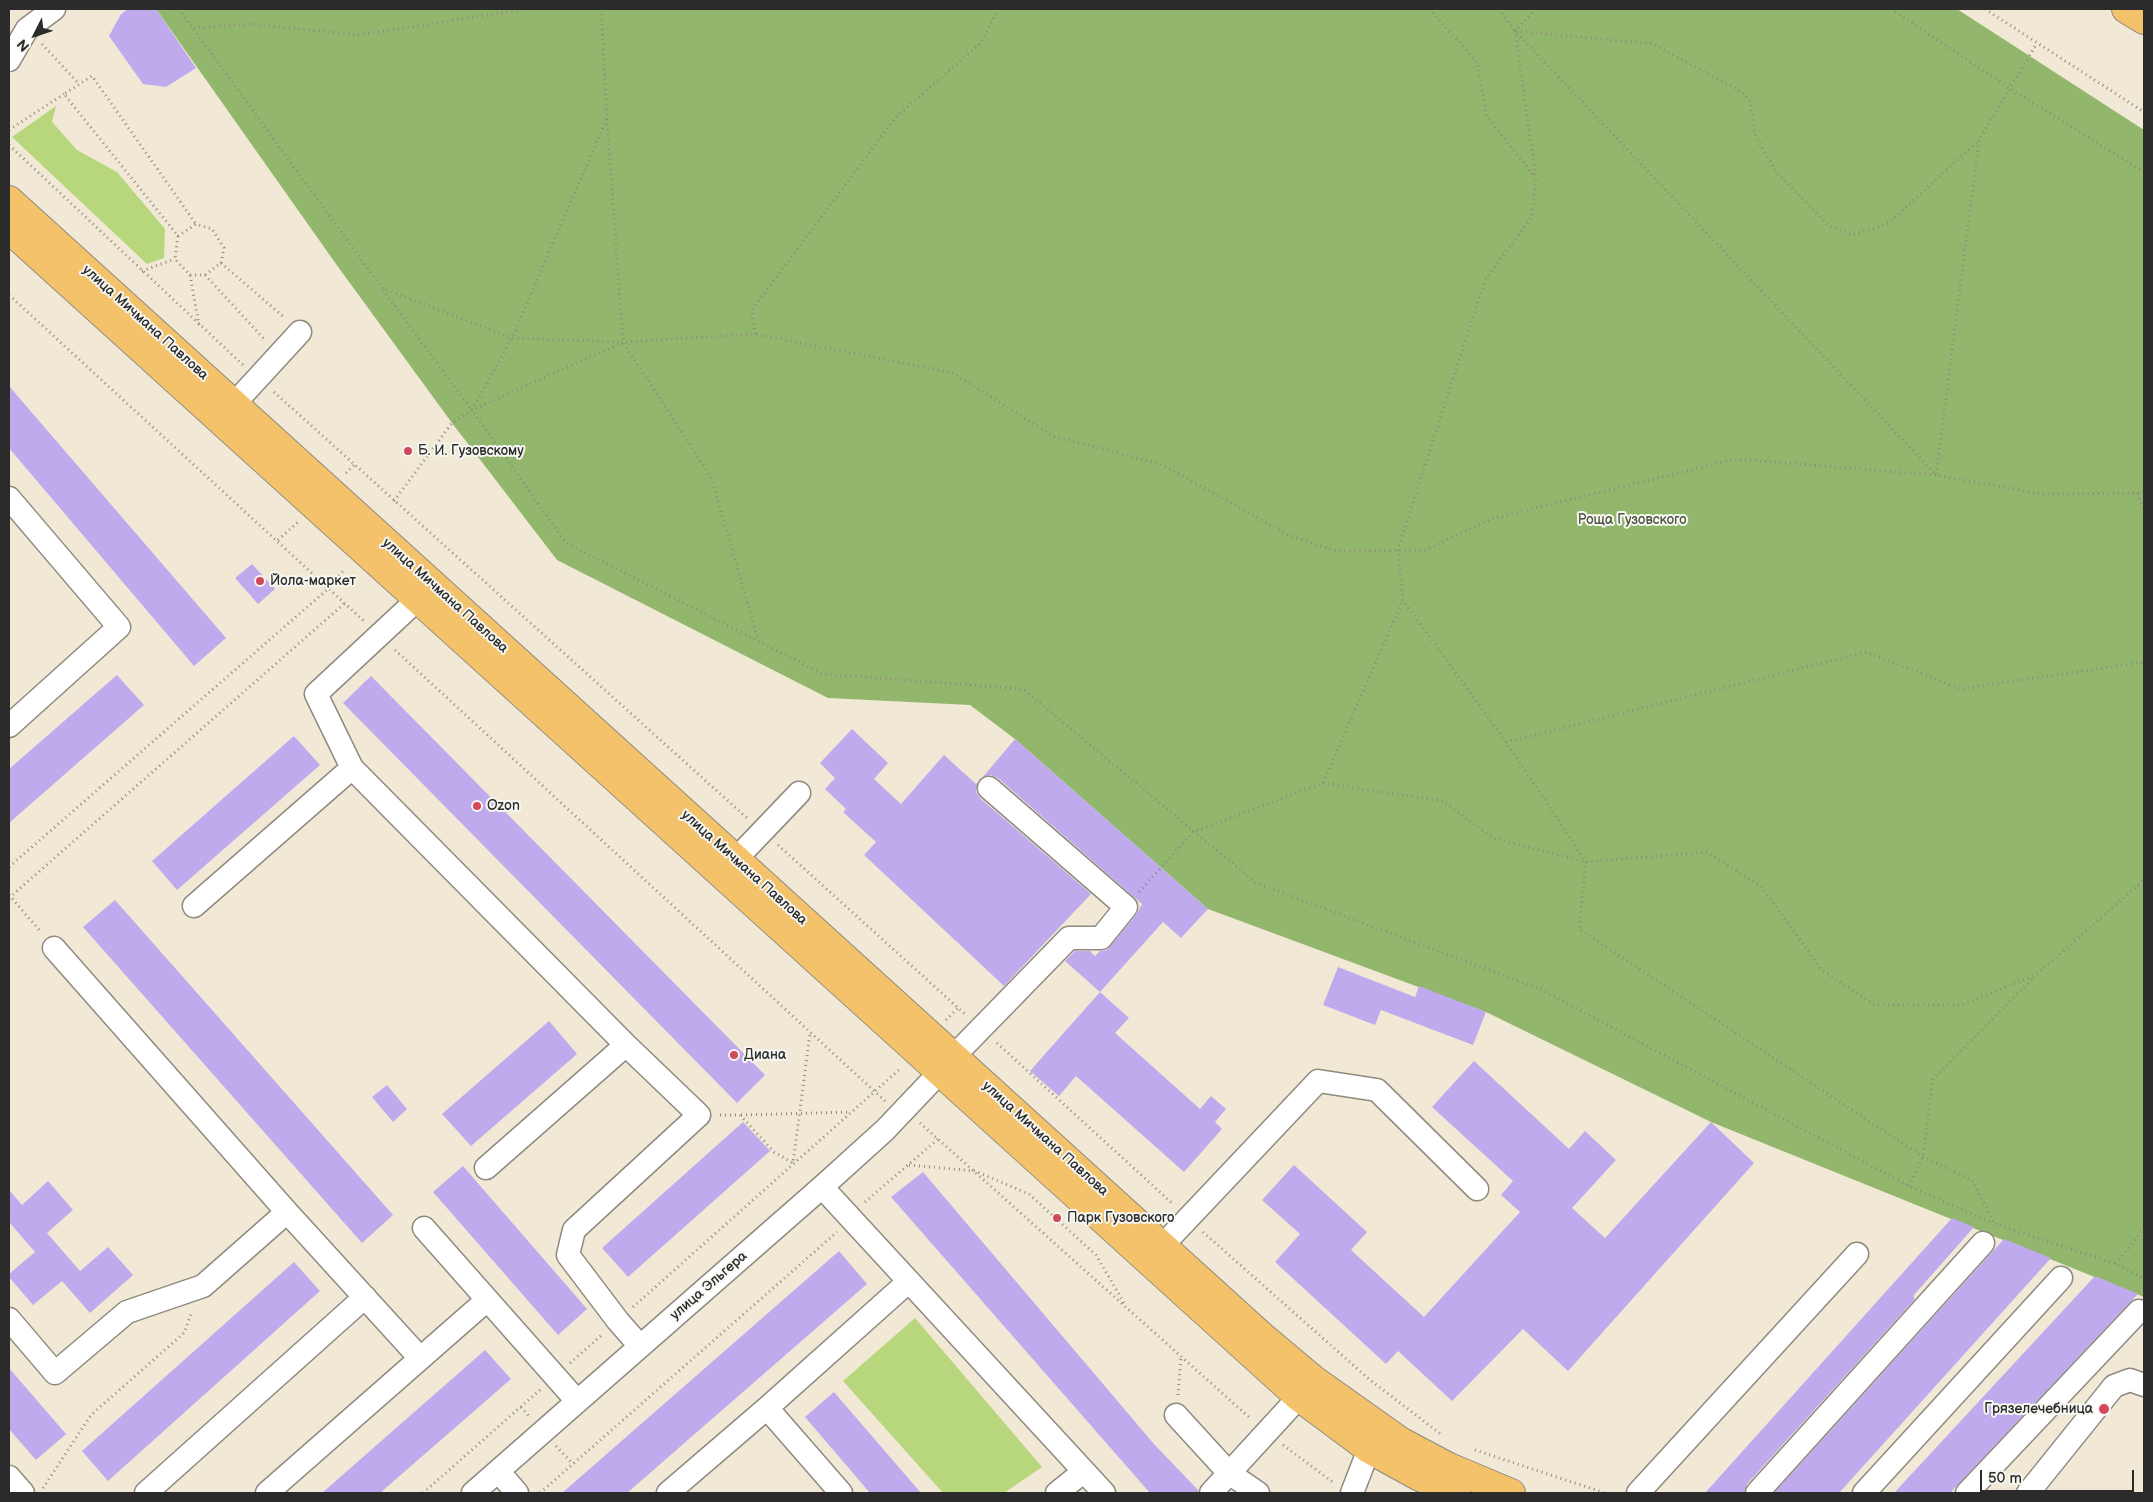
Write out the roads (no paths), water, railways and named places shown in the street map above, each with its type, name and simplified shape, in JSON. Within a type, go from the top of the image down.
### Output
[{"type":"main road","points":[[2126,9],[2144,20]]},
{"type":"main road","name":"улица Мичмана Павлова","points":[[9,200],[227,412],[1155,1254],[1306,1388],[1368,1449],[1418,1476],[1456,1493]]},
{"type":"main road","name":"улица Мичмана Павлова","points":[[9,229],[227,412]]},
{"type":"main road","name":"улица Мичмана Павлова","points":[[1306,1388],[1449,1467],[1511,1493]]},
{"type":"street","points":[[9,60],[27,29],[54,9]]},
{"type":"street","points":[[227,412],[300,332]]},
{"type":"street","points":[[9,498],[119,627],[9,726]]},
{"type":"street","points":[[424,592],[316,694],[352,768],[626,1045],[699,1115],[574,1230],[568,1255],[618,1321],[640,1346]]},
{"type":"street","points":[[194,906],[352,768]]},
{"type":"street","name":"улица Эльгера","points":[[473,1493],[885,1130],[1069,938],[1101,938],[1126,907],[989,788]]},
{"type":"street","points":[[728,867],[799,793]]},
{"type":"street","points":[[54,948],[287,1212],[420,1358]]},
{"type":"street","points":[[486,1168],[626,1045]]},
{"type":"street","points":[[1155,1254],[1318,1081],[1376,1090],[1477,1189]]},
{"type":"street","points":[[822,1187],[1104,1493]]},
{"type":"street","points":[[9,1319],[55,1373],[127,1312],[203,1286],[287,1212]]},
{"type":"street","points":[[424,1228],[577,1401]]},
{"type":"street","points":[[1757,1493],[1983,1244]]},
{"type":"street","points":[[1638,1493],[1857,1254]]},
{"type":"street","points":[[1864,1493],[2060,1278]]},
{"type":"street","points":[[668,1493],[767,1408],[908,1282]]},
{"type":"street","points":[[146,1493],[365,1298]]},
{"type":"street","points":[[267,1493],[488,1300]]},
{"type":"street","points":[[1966,1493],[2139,1311]]},
{"type":"street","points":[[2028,1493],[2114,1386],[2130,1380],[2144,1385]]},
{"type":"street","points":[[1211,1493],[1306,1388]]},
{"type":"street","points":[[767,1408],[841,1493]]},
{"type":"street","points":[[1176,1415],[1229,1473],[1258,1493]]},
{"type":"street","points":[[1345,1489],[1368,1449]]},
{"type":"street","points":[[498,1472],[517,1493]]},
{"type":"street","points":[[1057,1493],[1083,1472]]},
{"type":"street","points":[[9,1477],[23,1493]]},
{"type":"place","name":"Б. И. Гузовскому","points":[[408,451]]},
{"type":"place","name":"Йола-маркет","points":[[260,581]]},
{"type":"place","name":"Ozon","points":[[477,806]]},
{"type":"place","name":"Диана","points":[[734,1055]]},
{"type":"place","name":"Парк Гузовского","points":[[1057,1218]]},
{"type":"place","name":"Грязелечебница","points":[[2104,1409]]},
{"type":"park label","name":"Роща Гузовского","points":[[1632,520]]}]
